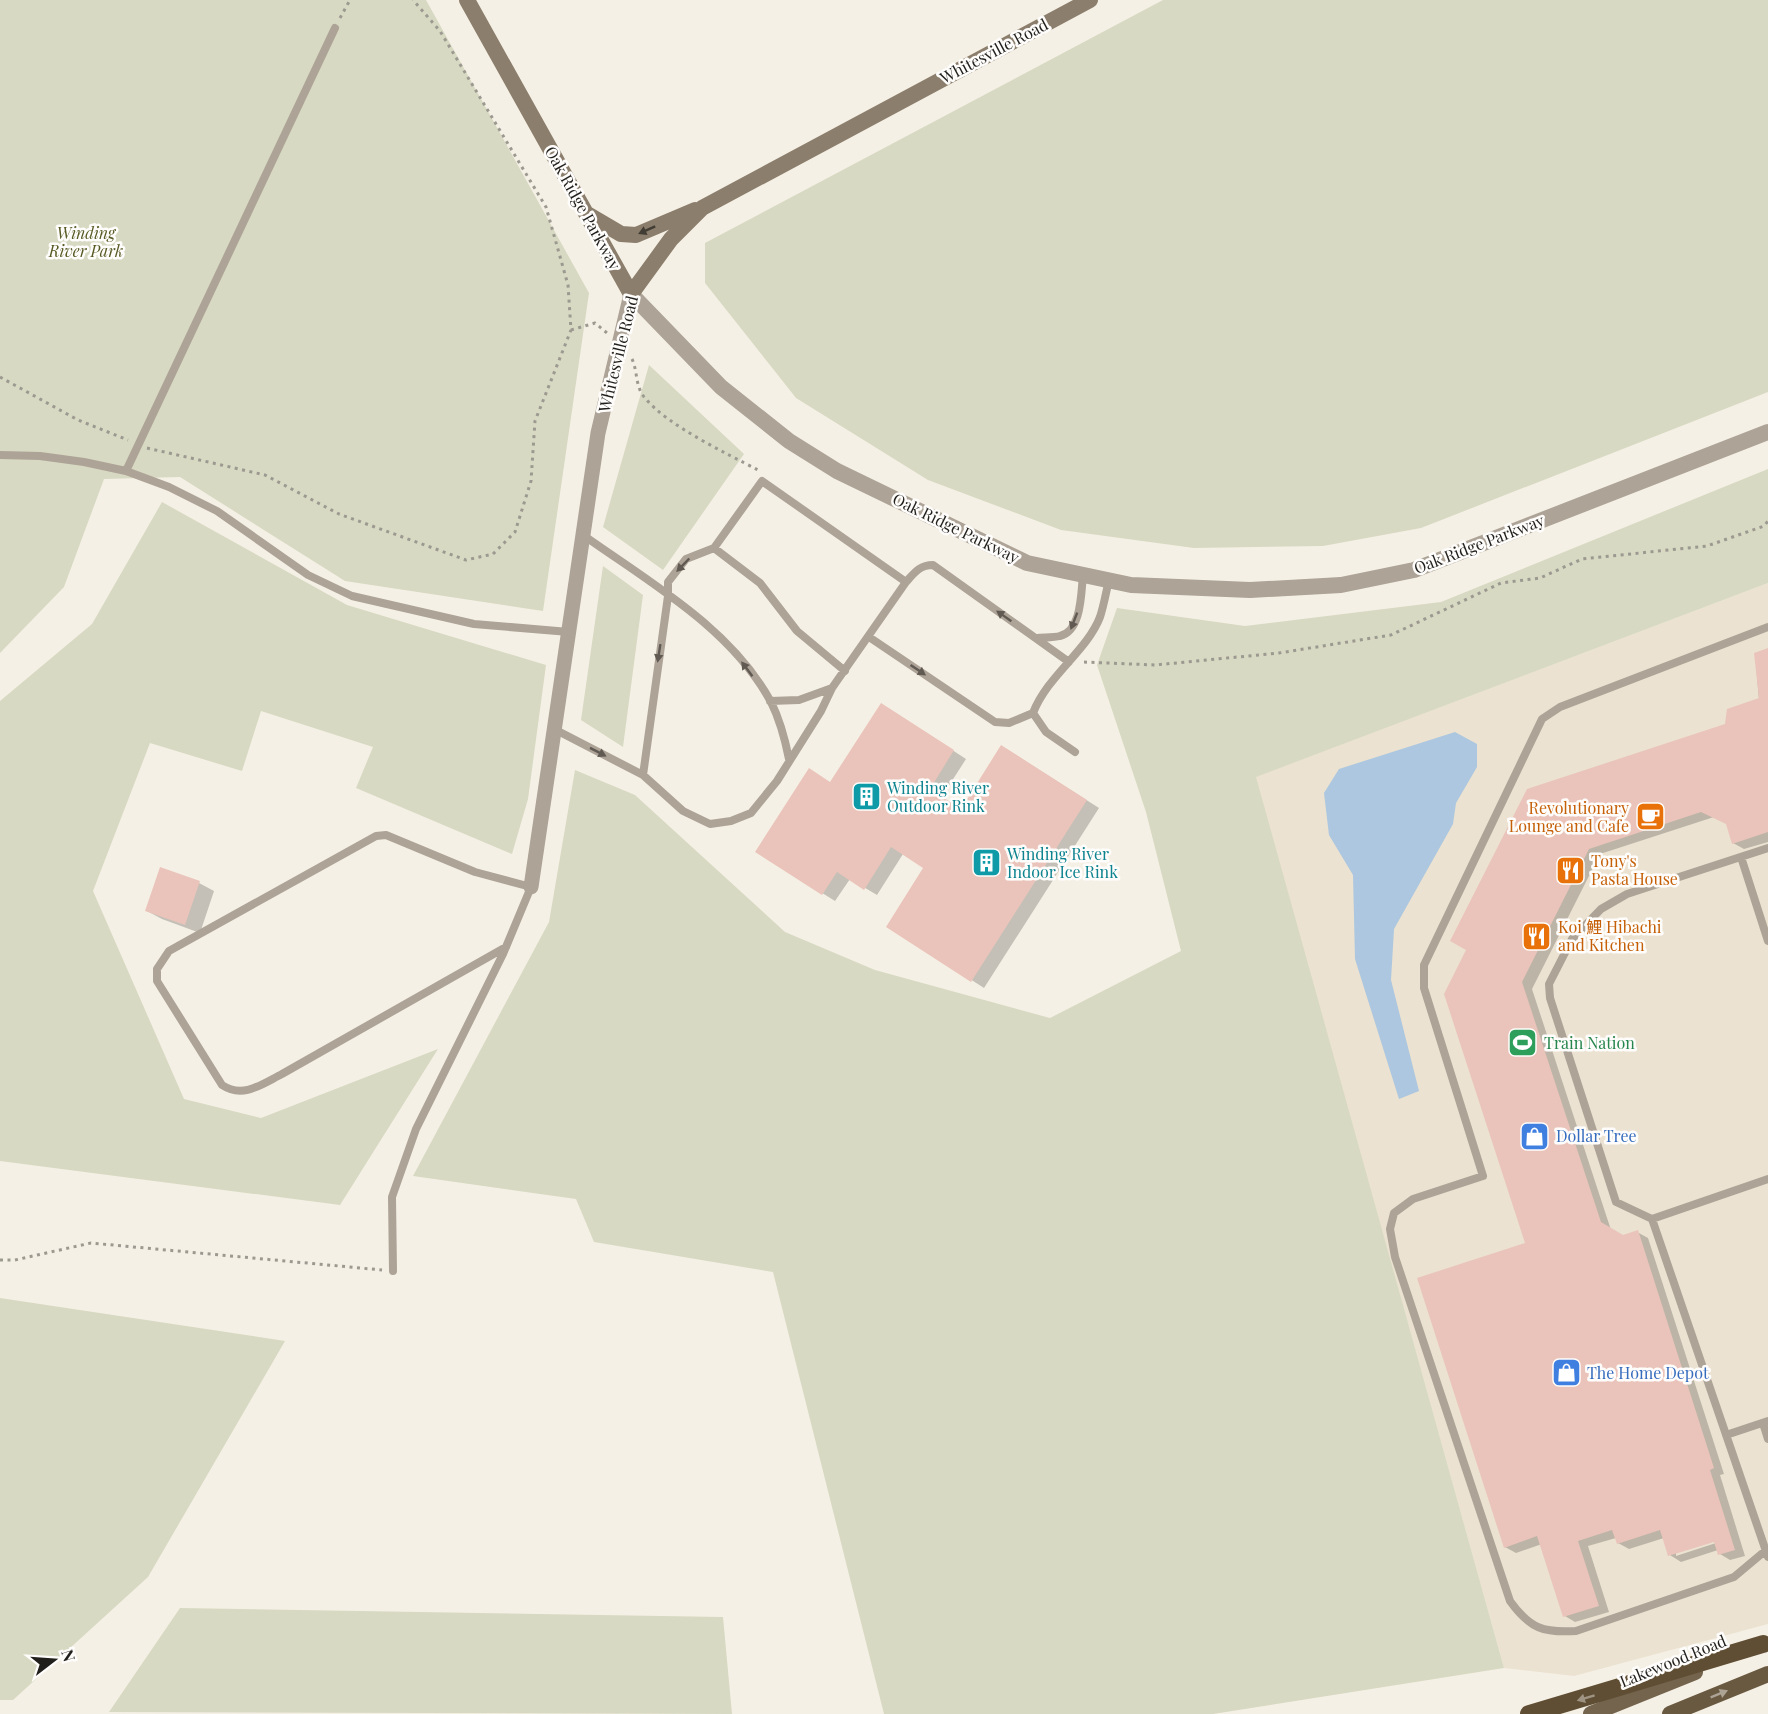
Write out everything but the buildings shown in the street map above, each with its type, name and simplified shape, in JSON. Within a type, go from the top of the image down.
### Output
[{"type":"highway","points":[[1529,1714],[1765,1643]]},
{"type":"highway","points":[[1670,1714],[1768,1674]]},
{"type":"main road","name":"Oak Ridge Parkway","points":[[467,0],[631,294]]},
{"type":"main road","name":"Whitesville Road","points":[[631,294],[671,239],[702,208],[1090,0]]},
{"type":"main road","points":[[586,213],[621,234],[636,235],[702,208]]},
{"type":"main road","name":"Lakewood Road","points":[[1591,1714],[1765,1643]]},
{"type":"street","name":"Whitesville Road","points":[[531,887],[598,434],[631,294]]},
{"type":"street","name":"Oak Ridge Parkway","points":[[631,294],[721,387],[789,441],[827,465],[1027,563],[1131,585],[1250,590],[1341,585],[1414,570],[1768,432]]},
{"type":"lane","points":[[126,471],[335,28]]},
{"type":"lane","points":[[0,455],[40,456],[126,471],[169,487],[217,511],[308,576],[352,597],[474,624],[569,632]]},
{"type":"lane","points":[[643,775],[668,582],[686,559],[714,548],[762,482],[906,582]]},
{"type":"lane","points":[[583,535],[668,596],[736,655],[770,701],[783,729],[789,759]]},
{"type":"lane","points":[[714,548],[760,583],[797,631],[846,671]]},
{"type":"lane","points":[[554,729],[643,775],[683,811],[710,824],[731,821],[751,813],[777,781],[821,711],[831,688],[846,671],[906,582],[917,570],[933,565],[1069,662]]},
{"type":"lane","points":[[1036,638],[1060,636],[1074,626],[1083,575]]},
{"type":"lane","points":[[869,637],[995,722],[1009,723],[1033,713],[1040,697],[1069,662],[1100,618],[1109,580]]},
{"type":"lane","points":[[1652,1219],[1767,1554],[1734,1577],[1576,1631],[1551,1633],[1520,1615],[1510,1602],[1399,1268],[1390,1229],[1394,1213],[1413,1199],[1483,1176],[1424,988],[1424,965],[1542,719],[1560,707],[1768,627]]},
{"type":"lane","points":[[770,701],[800,700],[831,688]]},
{"type":"lane","points":[[1033,713],[1046,732],[1075,752]]},
{"type":"lane","points":[[393,1270],[392,1197],[416,1129],[506,947],[531,887],[475,872],[386,835],[376,836],[169,951],[157,969],[158,981],[222,1085],[237,1091],[249,1090],[506,947]]},
{"type":"lane","points":[[1768,848],[1627,894],[1601,909],[1572,939],[1549,984],[1550,998],[1616,1202],[1652,1219],[1768,1179]]},
{"type":"lane","points":[[1741,857],[1768,941]]},
{"type":"lane","points":[[1726,1435],[1766,1422],[1768,1439]]},
{"type":"path","points":[[335,28],[350,0]]},
{"type":"path","points":[[0,377],[78,420],[157,453],[265,475],[339,514],[466,560],[493,554],[515,532],[531,481],[535,421],[572,330],[568,285],[546,207],[440,31],[413,0]]},
{"type":"path","points":[[572,330],[595,323],[621,343],[633,362],[638,385],[644,398],[697,438],[765,474]]},
{"type":"path","points":[[1069,662],[1155,665],[1279,653],[1391,635],[1500,583],[1540,578],[1582,559],[1707,546],[1764,526],[1768,521]]},
{"type":"path","points":[[0,1260],[15,1260],[91,1243],[393,1270]]},
{"type":"shaded area","points":[[1768,583],[1768,1624],[1574,1676],[1504,1668],[1255,777]]},
{"type":"green space","name":"Winding River Park","points":[[0,0],[426,0],[589,293],[543,611],[345,581],[180,477],[104,479],[64,587],[0,653]]},
{"type":"green space","points":[[1163,0],[1768,0],[1768,392],[1421,528],[1323,546],[1194,548],[1061,530],[928,480],[796,398],[705,283],[705,243]]},
{"type":"green space","points":[[649,365],[744,454],[663,570],[603,527]]},
{"type":"green space","points":[[1768,469],[1768,583],[1256,777],[1504,1668],[1213,1714],[884,1714],[773,1272],[594,1242],[576,1199],[413,1176],[549,922],[575,770],[635,795],[785,932],[875,970],[1050,1018],[1181,951],[1146,812],[1097,665],[1117,608],[1245,626],[1441,602]]},
{"type":"green space","points":[[162,502],[347,605],[546,665],[528,799],[512,854],[356,788],[373,747],[261,711],[242,771],[150,743],[93,891],[184,1099],[261,1118],[438,1049],[340,1205],[0,1161],[0,701],[92,624]]},
{"type":"green space","points":[[603,566],[643,595],[623,747],[581,720]]},
{"type":"green space","points":[[0,1298],[285,1341],[148,1577],[13,1700],[0,1700]]},
{"type":"green space","points":[[180,1608],[723,1617],[732,1714],[109,1712]]},
{"type":"water","points":[[1455,732],[1477,744],[1477,767],[1456,803],[1453,824],[1394,929],[1391,980],[1419,1091],[1399,1099],[1355,959],[1353,875],[1329,835],[1324,793],[1339,769]]},
{"type":"place","name":"Winding River Outdoor Rink","points":[[866,797]]},
{"type":"place","name":"Revolutionary Lounge and Cafe","points":[[1650,817]]},
{"type":"place","name":"Winding River Indoor Ice Rink","points":[[986,863]]},
{"type":"place","name":"Tony's Pasta House","points":[[1570,870]]},
{"type":"place","name":"Koi 鯉 Hibachi and Kitchen","points":[[1537,936]]},
{"type":"place","name":"Train Nation","points":[[1523,1043]]},
{"type":"place","name":"Dollar Tree","points":[[1535,1136]]},
{"type":"place","name":"The Home Depot","points":[[1566,1373]]}]
